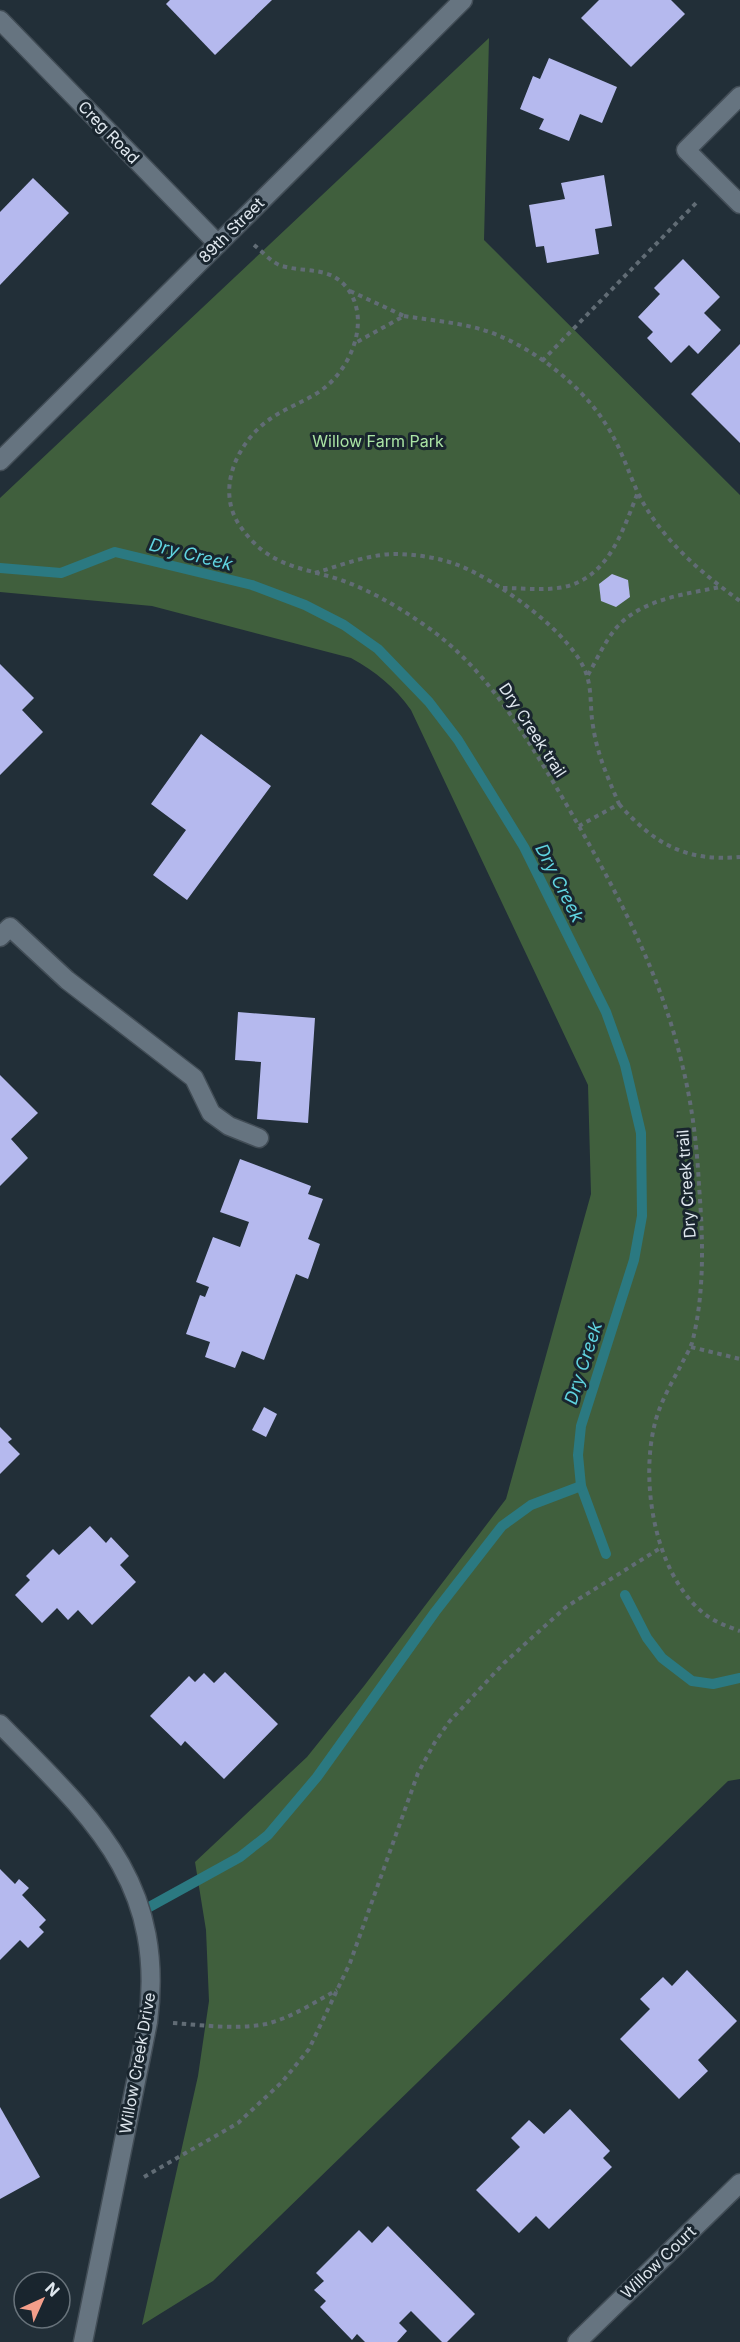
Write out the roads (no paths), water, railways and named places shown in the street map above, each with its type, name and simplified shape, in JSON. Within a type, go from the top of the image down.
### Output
[{"type":"street","name":"89th Street","points":[[0,461],[463,0]]},
{"type":"street","name":"Creg Road","points":[[0,20],[218,244]]},
{"type":"street","points":[[740,96],[686,150],[740,204]]},
{"type":"street","points":[[5,932],[194,1078],[211,1113],[229,1126],[259,1138]]},
{"type":"street","name":"Willow Creek Drive","points":[[0,1724],[99,1829],[122,1864],[142,1911],[152,1963],[148,2022],[83,2342]]},
{"type":"street","name":"Willow Court","points":[[577,2342],[740,2183]]},
{"type":"waterway","name":"Dry Creek","points":[[0,568],[61,573],[115,552],[252,585],[305,605],[344,625],[378,649],[429,702],[458,740],[524,847],[606,1012],[625,1065],[641,1133],[642,1216],[634,1260],[581,1426],[578,1455],[581,1486],[606,1554]]},
{"type":"waterway","points":[[142,1911],[240,1857],[268,1835],[317,1777],[435,1612],[502,1526],[531,1505],[581,1486]]},
{"type":"waterway","name":"Dry Creek","points":[[625,1595],[647,1638],[662,1658],[692,1681],[713,1684],[740,1678]]},
{"type":"park label","name":"Willow Farm Park","points":[[378,441]]}]
